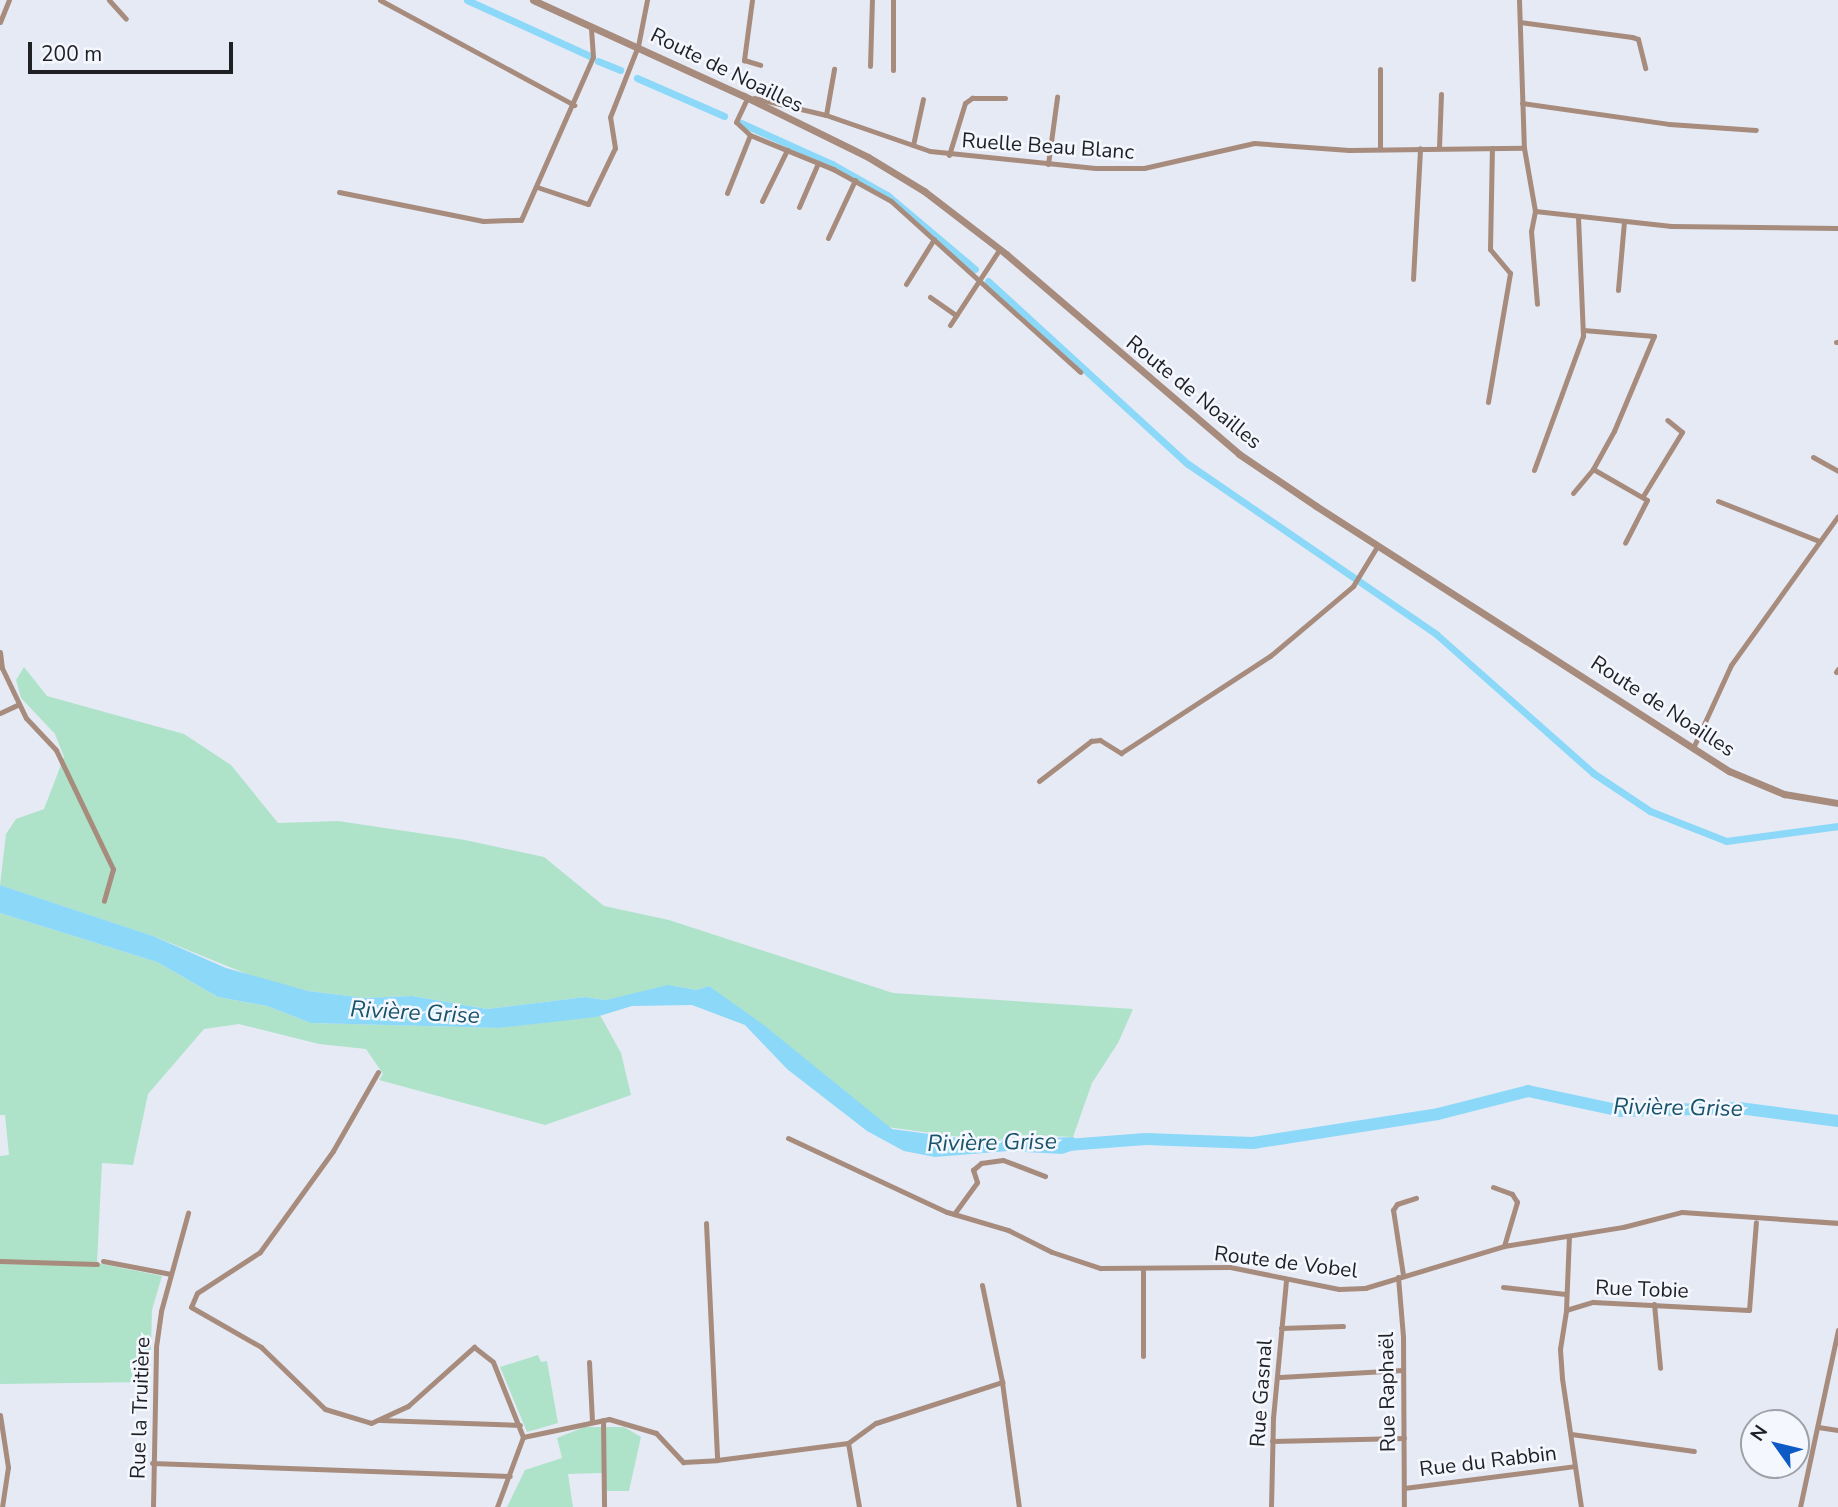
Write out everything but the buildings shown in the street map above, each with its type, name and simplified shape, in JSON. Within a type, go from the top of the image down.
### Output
[{"type":"street","points":[[0,22],[9,0]]},
{"type":"street","points":[[109,0],[116,3],[126,19]]},
{"type":"street","points":[[380,0],[574,105]]},
{"type":"street","name":"Route de Noailles","points":[[533,0],[591,29],[638,46],[746,97],[890,171],[999,250],[1239,454],[1729,771],[1784,794],[1838,803]]},
{"type":"street","points":[[537,187],[588,204],[615,149],[610,117],[638,46],[647,0]]},
{"type":"street","points":[[752,0],[744,60],[760,65]]},
{"type":"street","points":[[870,66],[873,0]]},
{"type":"street","points":[[892,69],[893,0]]},
{"type":"street","points":[[1519,0],[1524,148],[1535,211],[1531,230],[1536,304]]},
{"type":"street","points":[[1520,22],[1632,37],[1637,40],[1645,68]]},
{"type":"street","points":[[340,192],[431,212],[509,222],[521,220],[593,57],[591,29]]},
{"type":"street","points":[[826,115],[834,69]]},
{"type":"street","points":[[1380,69],[1380,149]]},
{"type":"street","points":[[1439,148],[1441,94]]},
{"type":"street","points":[[746,97],[736,122],[750,135],[855,180],[891,201],[1080,372]]},
{"type":"street","name":"Ruelle Beau Blanc","points":[[746,97],[826,115],[949,155],[1048,164],[1144,168],[1254,143],[1380,149],[1524,148]]},
{"type":"street","points":[[1048,164],[1057,97]]},
{"type":"street","points":[[949,155],[965,103],[972,98],[1004,98]]},
{"type":"street","points":[[912,145],[923,99]]},
{"type":"street","points":[[1522,103],[1669,124],[1756,130]]},
{"type":"street","points":[[727,193],[750,135]]},
{"type":"street","points":[[1413,279],[1420,148]]},
{"type":"street","points":[[1488,402],[1510,273],[1490,249],[1492,148]]},
{"type":"street","points":[[762,201],[787,150]]},
{"type":"street","points":[[799,207],[818,163]]},
{"type":"street","points":[[828,238],[855,180]]},
{"type":"street","points":[[1535,211],[1625,222],[1838,228]]},
{"type":"street","points":[[1534,470],[1583,330],[1578,217]]},
{"type":"street","points":[[1618,290],[1625,222]]},
{"type":"street","points":[[906,284],[934,239]]},
{"type":"street","points":[[950,325],[999,250]]},
{"type":"street","points":[[930,297],[956,315]]},
{"type":"street","points":[[1573,493],[1594,469],[1614,431],[1654,335],[1583,330]]},
{"type":"street","points":[[1643,496],[1682,432],[1667,420]]},
{"type":"street","points":[[1813,457],[1838,471]]},
{"type":"street","points":[[1594,469],[1643,496],[1647,503],[1625,543]]},
{"type":"street","points":[[1718,501],[1819,541]]},
{"type":"street","points":[[1693,748],[1731,665],[1838,516]]},
{"type":"street","points":[[1039,781],[1091,741],[1100,740],[1121,753],[1270,656],[1353,586],[1378,545]]},
{"type":"street","points":[[0,652],[2,668],[26,718],[55,750],[113,869],[104,901]]},
{"type":"street","points":[[0,713],[19,704]]},
{"type":"street","points":[[378,1072],[333,1151],[260,1252],[197,1293],[191,1307],[261,1347],[325,1409],[346,1419],[371,1423],[408,1406],[474,1347],[492,1363],[523,1437],[497,1507]]},
{"type":"street","name":"Route de Vobel","points":[[788,1138],[954,1214],[1008,1230],[1052,1252],[1100,1268],[1143,1271],[1230,1267],[1286,1281],[1339,1289],[1365,1288],[1504,1245],[1569,1236],[1682,1212],[1838,1223]]},
{"type":"street","points":[[954,1214],[977,1182],[973,1170],[981,1163],[1003,1160],[1045,1176]]},
{"type":"street","points":[[1493,1188],[1508,1192],[1517,1202],[1504,1245]]},
{"type":"street","name":"Rue Raphaël","points":[[1404,1507],[1401,1276],[1393,1210],[1416,1198]]},
{"type":"street","name":"Rue la Truitière","points":[[152,1507],[160,1311],[188,1213]]},
{"type":"street","name":"Rue Tobie","points":[[1581,1507],[1560,1349],[1566,1310],[1593,1302],[1749,1310],[1756,1222]]},
{"type":"street","points":[[706,1223],[717,1460]]},
{"type":"street","points":[[1566,1310],[1569,1236]]},
{"type":"street","points":[[0,1261],[100,1262],[171,1274]]},
{"type":"street","points":[[1143,1271],[1143,1356]]},
{"type":"street","name":"Rue Gasnal","points":[[1271,1507],[1272,1441],[1280,1377],[1286,1281]]},
{"type":"street","points":[[982,1285],[1002,1382],[1019,1507]]},
{"type":"street","points":[[1503,1287],[1566,1294]]},
{"type":"street","points":[[1654,1304],[1660,1368]]},
{"type":"street","points":[[1281,1328],[1343,1326]]},
{"type":"street","points":[[1800,1507],[1838,1330]]},
{"type":"street","points":[[589,1362],[592,1421]]},
{"type":"street","points":[[1280,1377],[1403,1370]]},
{"type":"street","points":[[523,1437],[592,1421],[630,1423],[656,1433],[683,1462],[717,1460],[848,1443],[876,1423],[1002,1382]]},
{"type":"street","points":[[0,1415],[8,1467],[2,1507]]},
{"type":"street","points":[[379,1420],[520,1425]]},
{"type":"street","points":[[603,1420],[604,1507]]},
{"type":"street","points":[[1818,1427],[1838,1430]]},
{"type":"street","points":[[1571,1434],[1694,1451]]},
{"type":"street","points":[[1272,1441],[1328,1436],[1404,1438]]},
{"type":"street","points":[[848,1443],[859,1507]]},
{"type":"street","points":[[152,1464],[510,1476]]},
{"type":"street","name":"Rue du Rabbin","points":[[1404,1488],[1575,1466]]},
{"type":"green space","points":[[24,667],[47,696],[184,734],[231,765],[278,823],[338,821],[465,840],[544,857],[604,906],[669,920],[893,993],[1133,1009],[1118,1043],[1092,1083],[1073,1137],[1031,1135],[990,1141],[887,1127],[709,986],[697,990],[674,986],[606,1000],[585,997],[487,1009],[412,996],[365,998],[308,991],[264,981],[153,936],[0,885],[6,834],[16,819],[44,809],[64,757],[55,734],[21,698],[16,680]]},
{"type":"green space","points":[[0,913],[157,962],[218,997],[267,1006],[311,1023],[498,1028],[600,1015],[621,1053],[631,1095],[545,1125],[379,1080],[383,1074],[366,1049],[319,1044],[239,1024],[204,1029],[148,1094],[133,1165],[102,1163],[97,1263],[162,1276],[152,1310],[150,1382],[0,1384],[0,1156],[9,1155],[5,1115],[0,1115]]},
{"type":"green space","points":[[538,1355],[541,1362],[547,1361],[558,1423],[527,1432],[500,1367]]},
{"type":"green space","points":[[584,1427],[624,1427],[641,1437],[629,1491],[607,1491],[603,1473],[568,1474],[573,1507],[507,1507],[525,1470],[562,1458],[557,1438]]},
{"type":"water","points":[[0,885],[153,936],[226,968],[308,991],[365,998],[412,996],[487,1009],[585,997],[606,1000],[668,985],[697,990],[709,986],[765,1026],[892,1129],[981,1141],[1073,1137],[1086,1146],[1062,1154],[1008,1151],[935,1157],[904,1151],[867,1131],[787,1069],[745,1025],[692,1005],[632,1006],[596,1017],[498,1028],[311,1023],[267,1006],[218,997],[157,962],[0,913]]},
{"type":"waterway","points":[[467,0],[590,56]]},
{"type":"waterway","points":[[598,61],[620,70]]},
{"type":"waterway","points":[[637,78],[724,116]]},
{"type":"waterway","points":[[741,123],[832,164],[887,195],[975,269]]},
{"type":"waterway","points":[[988,281],[1188,464],[1436,634],[1593,773],[1650,811],[1726,841],[1838,826]]},
{"type":"waterway","name":"Rivière Grise","points":[[1067,1145],[1146,1139],[1253,1143],[1438,1114],[1528,1091],[1621,1111],[1739,1108],[1838,1121]]}]
